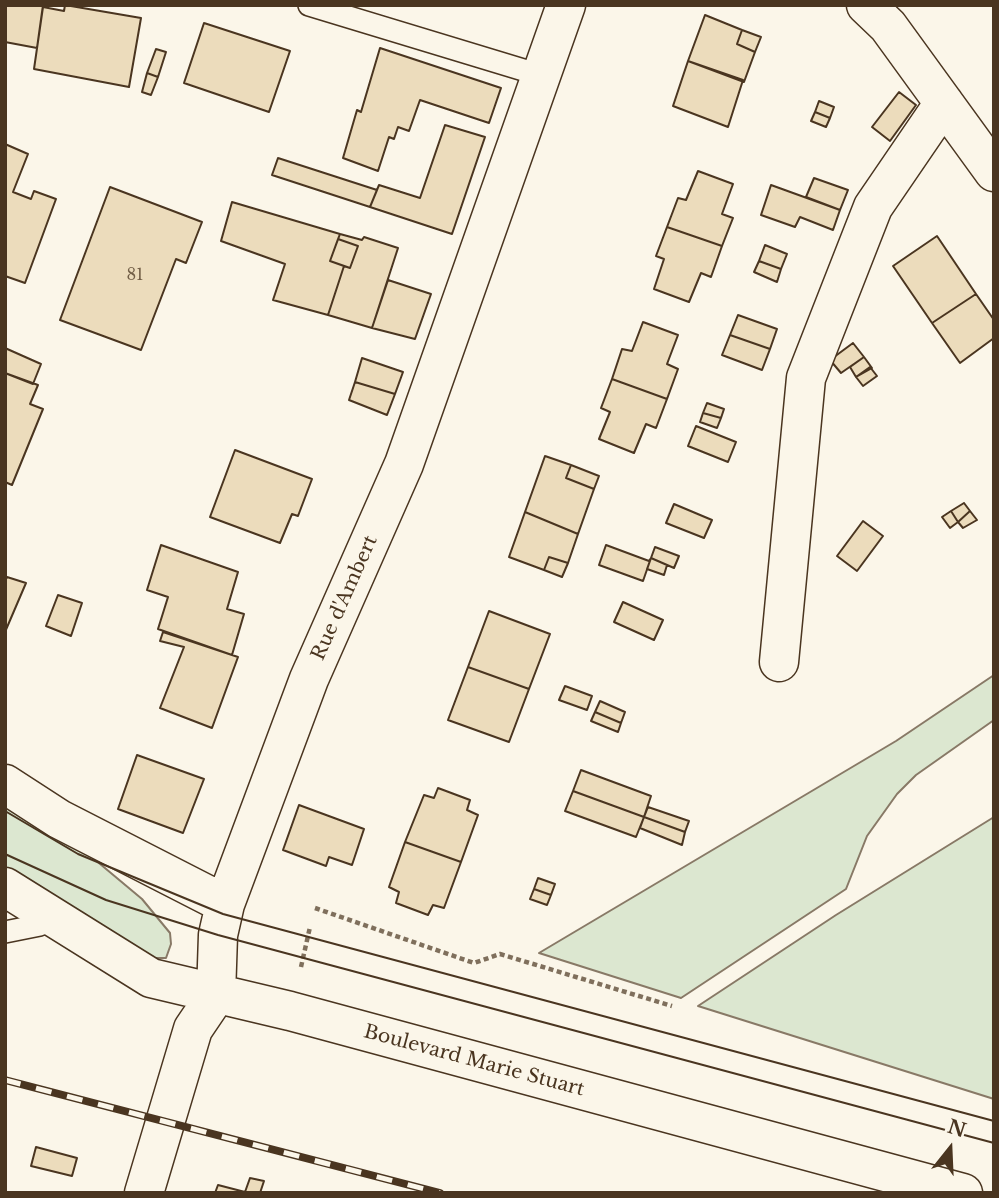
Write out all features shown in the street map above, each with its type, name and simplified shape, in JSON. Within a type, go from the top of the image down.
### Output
[{"type":"street","name":"Rue d'Ambert","points":[[216,995],[218,935],[225,904],[309,679],[404,464],[566,5]]},
{"type":"street","points":[[866,5],[888,26],[994,172]]},
{"type":"street","points":[[779,662],[806,378],[873,207],[944,103]]},
{"type":"street","points":[[5,784],[59,819],[225,904]]},
{"type":"street","name":"Boulevard Marie Stuart","points":[[5,887],[151,978],[303,1014],[963,1193]]},
{"type":"street","points":[[144,1193],[193,1030],[216,995]]},
{"type":"lane","points":[[309,5],[540,75]]},
{"type":"lane","points":[[5,932],[40,925],[48,915]]},
{"type":"path","points":[[315,908],[474,963],[500,954],[672,1006]]},
{"type":"path","points":[[300,971],[310,927]]},
{"type":"green space","points":[[994,675],[994,720],[916,775],[897,794],[867,836],[846,889],[681,998],[539,953],[896,741]]},
{"type":"green space","points":[[5,799],[75,843],[142,899],[170,933],[171,944],[166,958],[152,958],[5,872]]},
{"type":"green space","points":[[994,817],[994,1099],[698,1006],[836,915]]},
{"type":"building","points":[[5,5],[43,5],[37,48],[5,42]]},
{"type":"building","points":[[65,5],[141,18],[129,87],[34,69],[43,7],[64,11]]},
{"type":"building","points":[[705,15],[742,30],[737,44],[755,52],[744,82],[688,61]]},
{"type":"building","points":[[204,23],[290,51],[269,112],[184,83]]},
{"type":"building","points":[[742,30],[761,37],[755,52],[737,44]]},
{"type":"building","points":[[380,48],[501,88],[489,123],[420,100],[409,131],[398,127],[394,139],[389,137],[378,171],[343,158],[357,110],[361,112]]},
{"type":"building","points":[[156,49],[166,52],[158,77],[147,73]]},
{"type":"building","points":[[688,61],[743,80],[728,127],[673,106]]},
{"type":"building","points":[[147,73],[158,77],[151,95],[142,92]]},
{"type":"building","points":[[899,92],[916,105],[890,141],[872,127]]},
{"type":"building","points":[[819,101],[834,107],[830,118],[815,112]]},
{"type":"building","points":[[815,112],[830,118],[826,127],[811,121]]},
{"type":"building","points":[[445,125],[485,137],[452,234],[370,207],[379,185],[420,198]]},
{"type":"building","points":[[5,144],[28,154],[13,192],[31,199],[34,191],[56,199],[25,283],[5,276]]},
{"type":"building","points":[[278,158],[377,190],[370,207],[272,175]]},
{"type":"building","points":[[698,171],[733,184],[722,214],[733,218],[722,246],[667,227],[678,198],[686,200]]},
{"type":"building","points":[[814,178],[848,190],[840,210],[806,197]]},
{"type":"building","points":[[771,185],[840,210],[833,230],[800,217],[795,227],[761,215]]},
{"type":"building","points":[[110,187],[202,222],[186,263],[176,259],[141,350],[60,320]]},
{"type":"building","points":[[232,202],[340,234],[330,261],[344,266],[328,315],[273,300],[285,264],[221,241]]},
{"type":"building","points":[[667,227],[722,246],[711,277],[701,273],[689,302],[654,289],[664,259],[656,256]]},
{"type":"building","points":[[340,234],[362,240],[364,237],[398,248],[372,328],[328,315],[344,266],[350,268],[358,246],[338,239]]},
{"type":"building","points":[[937,236],[976,294],[932,323],[893,266]]},
{"type":"building","points":[[338,239],[358,246],[350,268],[330,261]]},
{"type":"building","points":[[765,245],[787,254],[781,269],[759,261]]},
{"type":"building","points":[[759,261],[781,269],[777,282],[754,272]]},
{"type":"building","points":[[388,280],[431,294],[415,339],[372,328]]},
{"type":"building","points":[[976,294],[994,320],[994,338],[960,363],[932,323]]},
{"type":"building","points":[[738,315],[777,329],[770,349],[730,335]]},
{"type":"building","points":[[643,322],[678,335],[667,364],[678,369],[667,399],[612,379],[622,349],[632,351]]},
{"type":"building","points":[[730,335],[770,349],[762,370],[722,355]]},
{"type":"building","points":[[853,343],[864,357],[841,373],[830,360]]},
{"type":"building","points":[[5,348],[41,364],[33,384],[5,373]]},
{"type":"building","points":[[864,357],[872,368],[856,377],[850,367]]},
{"type":"building","points":[[362,358],[403,372],[395,394],[355,382]]},
{"type":"building","points":[[870,367],[877,376],[863,386],[856,377]]},
{"type":"building","points":[[5,373],[38,385],[30,404],[43,409],[12,485],[5,482]]},
{"type":"building","points":[[612,379],[667,399],[656,428],[646,424],[634,453],[599,439],[610,412],[601,408]]},
{"type":"building","points":[[355,382],[395,394],[387,415],[349,400]]},
{"type":"building","points":[[707,403],[724,409],[721,418],[703,413]]},
{"type":"building","points":[[703,413],[721,418],[717,428],[700,422]]},
{"type":"building","points":[[696,426],[736,442],[728,462],[688,446]]},
{"type":"building","points":[[235,450],[312,479],[298,516],[292,514],[280,543],[210,517]]},
{"type":"building","points":[[545,456],[571,465],[566,478],[594,489],[578,534],[525,512]]},
{"type":"building","points":[[571,465],[599,476],[594,489],[566,478]]},
{"type":"building","points":[[964,503],[970,511],[958,522],[951,511]]},
{"type":"building","points":[[674,504],[712,520],[704,538],[666,523]]},
{"type":"building","points":[[951,511],[958,522],[950,528],[942,517]]},
{"type":"building","points":[[970,511],[977,520],[963,528],[958,522]]},
{"type":"building","points":[[525,512],[578,534],[568,563],[549,557],[544,570],[509,557]]},
{"type":"building","points":[[863,521],[883,536],[857,571],[837,556]]},
{"type":"building","points":[[161,545],[238,572],[227,609],[244,614],[232,655],[158,629],[168,597],[147,590]]},
{"type":"building","points":[[606,545],[649,561],[651,558],[643,581],[599,565]]},
{"type":"building","points":[[655,547],[679,556],[674,568],[651,558]]},
{"type":"building","points":[[549,557],[568,563],[562,577],[544,570]]},
{"type":"building","points":[[651,558],[667,565],[664,575],[647,569]]},
{"type":"building","points":[[7,577],[26,583],[5,632],[5,581]]},
{"type":"building","points":[[58,595],[82,603],[71,636],[46,626]]},
{"type":"building","points":[[623,602],[663,620],[654,640],[614,622]]},
{"type":"building","points":[[489,611],[550,634],[529,689],[468,667]]},
{"type":"building","points":[[163,632],[238,657],[212,728],[160,708],[184,647],[160,641]]},
{"type":"building","points":[[468,667],[529,689],[509,742],[448,720]]},
{"type":"building","points":[[565,686],[592,696],[587,710],[559,700]]},
{"type":"building","points":[[600,701],[625,712],[621,723],[595,712]]},
{"type":"building","points":[[595,712],[621,723],[618,732],[591,721]]},
{"type":"building","points":[[137,755],[204,779],[183,833],[118,809]]},
{"type":"building","points":[[581,770],[651,796],[644,817],[573,791]]},
{"type":"building","points":[[438,788],[470,800],[467,810],[478,815],[461,862],[405,842],[424,795],[434,798]]},
{"type":"building","points":[[573,791],[644,817],[636,837],[565,811]]},
{"type":"building","points":[[299,805],[364,829],[352,865],[329,857],[326,866],[283,850]]},
{"type":"building","points":[[648,807],[689,821],[685,832],[644,817]]},
{"type":"building","points":[[644,817],[685,832],[682,845],[640,828]]},
{"type":"building","points":[[405,842],[461,862],[444,908],[433,905],[428,915],[396,903],[399,892],[389,887]]},
{"type":"building","points":[[538,878],[555,884],[551,895],[534,889]]},
{"type":"building","points":[[534,889],[551,895],[547,905],[530,899]]},
{"type":"building","points":[[36,1147],[77,1158],[72,1176],[31,1166]]},
{"type":"building","points":[[250,1178],[264,1181],[260,1193],[215,1193],[218,1185],[245,1192]]},
{"type":"tram line","points":[[5,811],[78,854],[223,914],[994,1121]]},
{"type":"tram line","points":[[5,854],[106,900],[218,935],[994,1143]]},
{"type":"railway","points":[[5,1080],[440,1193]]}]
